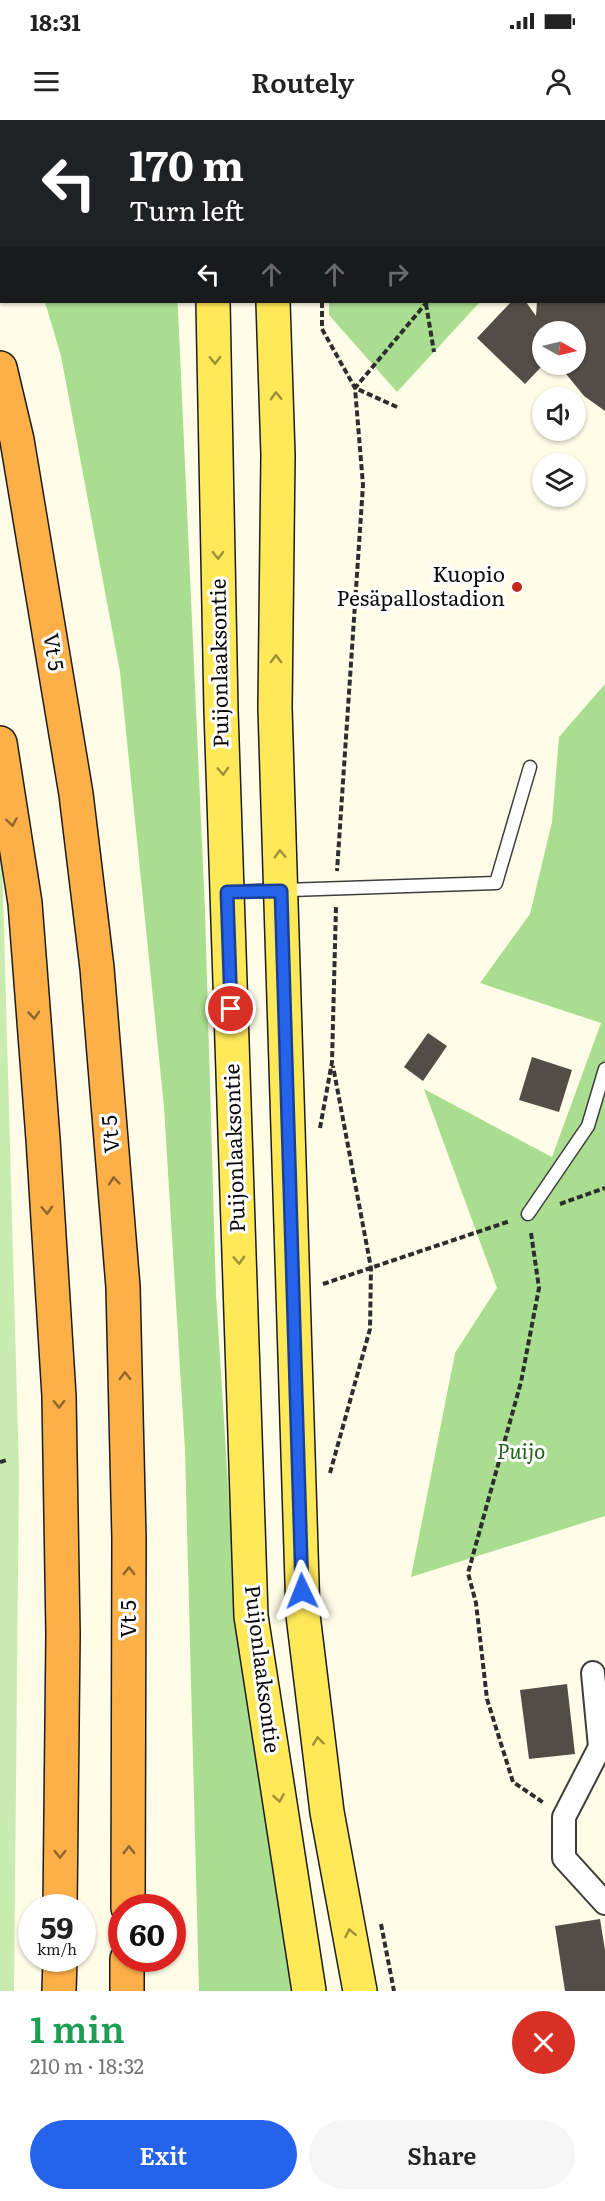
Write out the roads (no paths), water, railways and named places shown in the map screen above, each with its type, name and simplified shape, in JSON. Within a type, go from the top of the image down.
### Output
[{"type":"highway","name":"Vt 5","points":[[0,368],[17,440],[76,794],[97,968],[122,1264],[129,1539],[128,1894]]},
{"type":"highway","points":[[0,743],[25,903],[43,1139],[58,1396],[63,1634],[60,1894]]},
{"type":"highway","points":[[59,1991],[60,1972]]},
{"type":"highway","points":[[126,1991],[127,1972]]},
{"type":"main road","name":"Puijonlaaksontie","points":[[213,303],[221,710],[251,1616],[309,1991]]},
{"type":"main road","points":[[273,303],[278,455],[275,708],[303,1615],[327,1812],[360,1991]]},
{"type":"street","points":[[593,1673],[600,1747],[564,1817],[564,1858],[605,1903]]},
{"type":"lane","points":[[227,892],[496,883],[530,767]]},
{"type":"lane","points":[[528,1214],[588,1126],[605,1069]]},
{"type":"place","name":"Kuopio Pesäpallostadion","points":[[517,587]]},
{"type":"park label","name":"Puijo","points":[[521,1452]]}]
